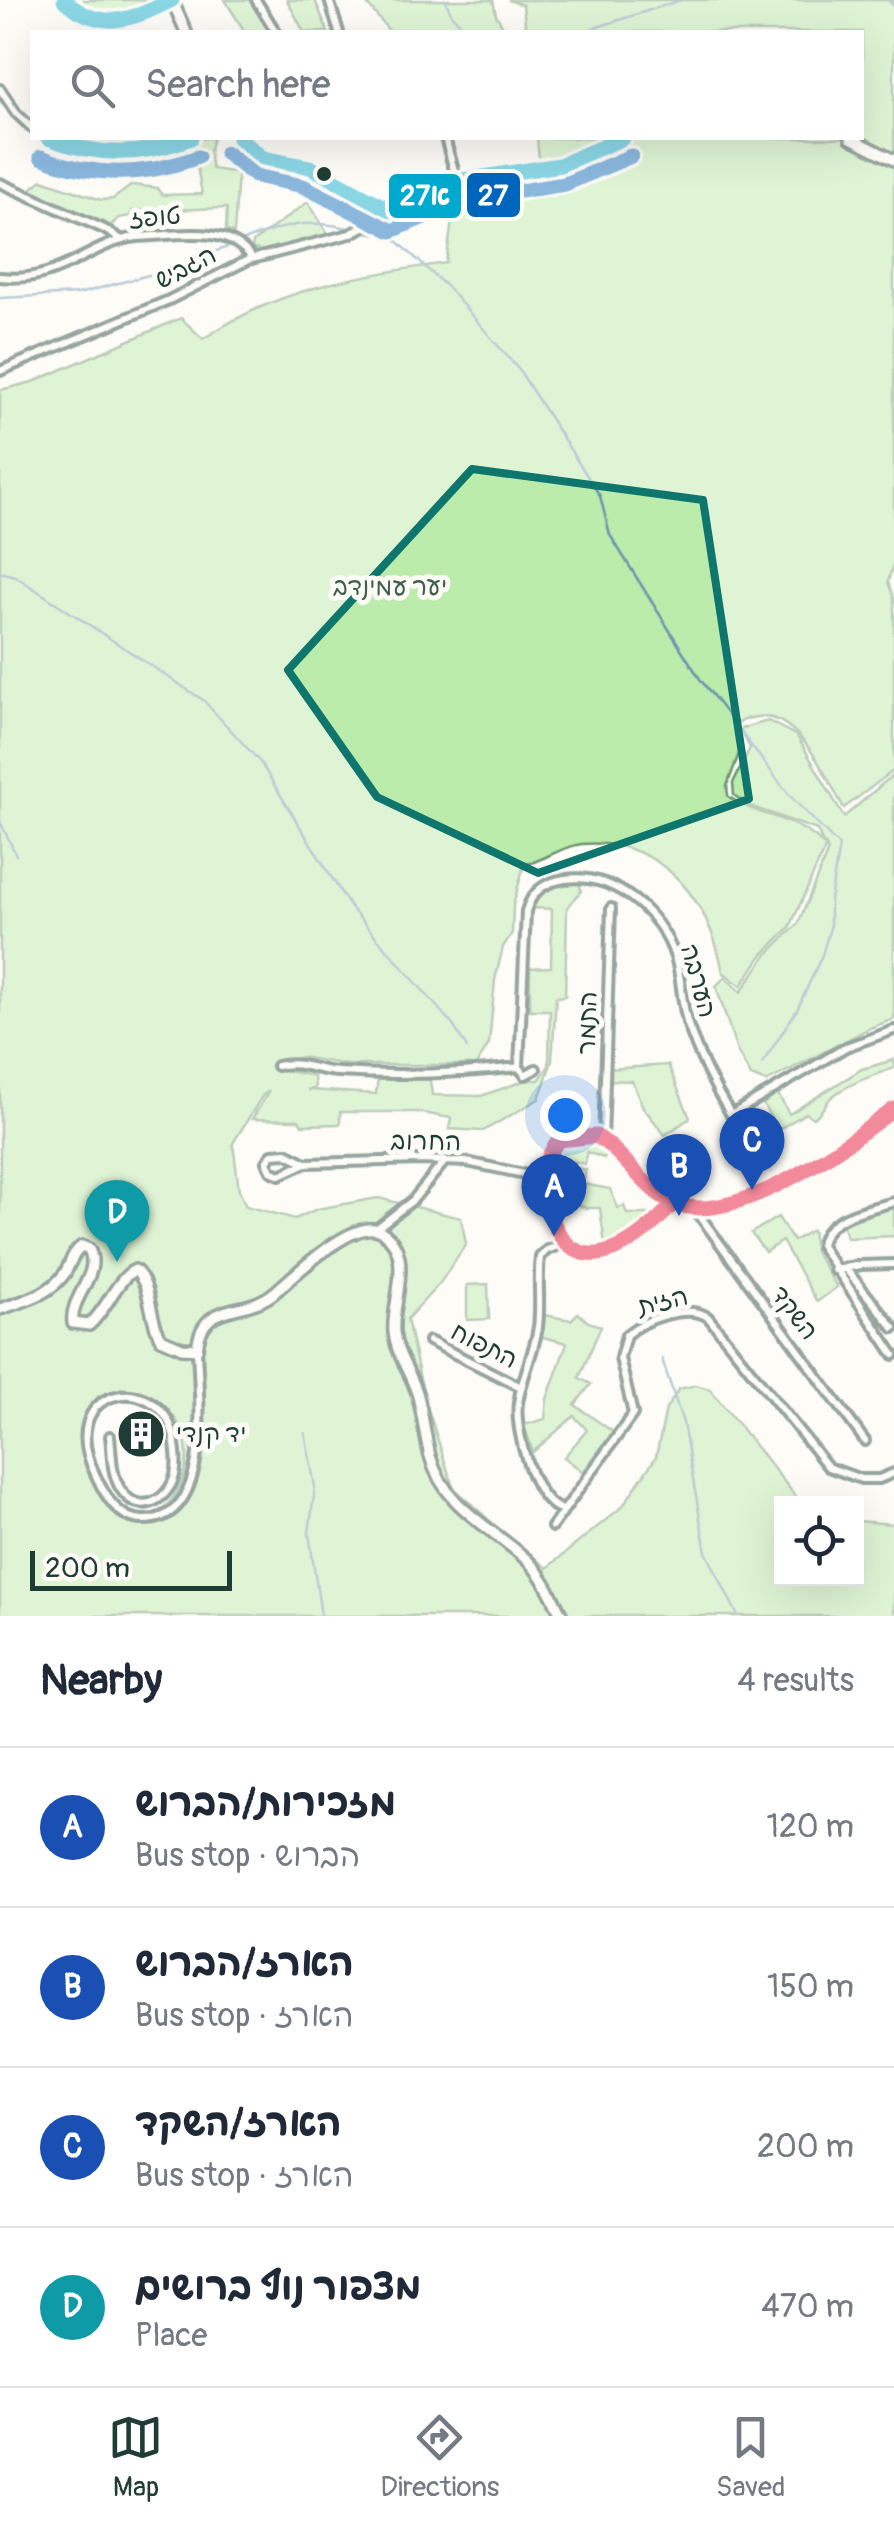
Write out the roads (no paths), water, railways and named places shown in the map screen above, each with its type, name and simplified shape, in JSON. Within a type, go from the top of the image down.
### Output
[{"type":"street","points":[[64,0],[86,17],[116,22],[145,15],[172,0],[185,30]]},
{"type":"street","points":[[256,0],[275,30]]},
{"type":"street","points":[[328,0],[338,30]]},
{"type":"street","points":[[0,89],[30,126]]},
{"type":"street","points":[[53,140],[78,149],[112,154],[150,151],[186,140]]},
{"type":"street","points":[[240,140],[263,158],[308,166],[392,211],[457,181],[560,165],[618,140]]},
{"type":"street","points":[[446,140],[457,181]]},
{"type":"street","points":[[855,140],[894,160]]},
{"type":"street","points":[[0,183],[104,228],[122,240]]},
{"type":"street","name":"הגביש","points":[[0,371],[170,300],[252,258],[350,234],[392,211]]},
{"type":"street","name":"טופז","points":[[0,277],[48,273],[137,236],[218,235],[238,242],[252,258]]},
{"type":"street","name":"הערבה","points":[[519,1067],[526,910],[538,890],[571,878],[590,878],[616,889],[642,907],[660,927],[675,959],[692,1036],[712,1084],[731,1115],[846,1047],[894,1030]]},
{"type":"street","name":"התמר","points":[[603,1140],[611,908]]},
{"type":"street","points":[[277,1066],[294,1062],[334,1072],[425,1076],[519,1067],[522,1074],[536,1069]]},
{"type":"street","points":[[674,1203],[644,1234],[617,1248],[584,1252],[563,1244],[556,1233],[543,1178],[552,1147],[559,1140],[590,1135],[603,1140],[674,1203],[694,1208],[738,1199],[810,1168],[893,1113]]},
{"type":"street","name":"החרוב","points":[[306,1163],[282,1152],[272,1154],[267,1161],[270,1170],[280,1175],[306,1163],[446,1160],[543,1178]]},
{"type":"street","points":[[110,1436],[120,1488],[134,1502],[149,1505],[170,1488],[176,1472],[172,1431],[164,1416],[129,1394],[108,1398],[88,1419],[86,1450],[104,1491],[123,1515],[150,1520],[175,1508],[186,1490],[199,1451],[200,1332],[217,1313],[259,1304],[344,1238],[376,1228],[413,1200],[446,1160]]},
{"type":"street","points":[[894,1202],[847,1217],[824,1233],[821,1246],[894,1355]]},
{"type":"street","name":"השקד","points":[[694,1208],[865,1441]]},
{"type":"street","points":[[376,1228],[389,1238],[399,1264],[393,1330],[417,1393],[438,1479],[468,1515],[529,1561],[546,1582],[562,1616]]},
{"type":"street","points":[[563,1244],[540,1256],[538,1324],[517,1416],[522,1442],[543,1496],[554,1507],[564,1510]]},
{"type":"street","points":[[0,1309],[45,1292],[61,1280],[76,1250],[82,1246],[94,1258],[72,1311],[76,1326],[88,1325],[98,1317],[124,1276],[135,1270],[142,1277],[152,1320],[161,1339],[182,1348],[197,1349]]},
{"type":"street","points":[[834,1270],[894,1264]]},
{"type":"street","points":[[845,1268],[894,1328]]},
{"type":"street","name":"הזית","points":[[552,1526],[632,1414],[620,1358],[626,1335],[644,1323],[688,1311],[708,1316],[828,1467],[862,1479],[894,1474]]},
{"type":"street","name":"התפוח","points":[[428,1341],[522,1388]]},
{"type":"waterway","points":[[445,0],[466,30]]},
{"type":"waterway","points":[[588,30],[681,0]]},
{"type":"waterway","points":[[888,0],[894,6]]},
{"type":"waterway","points":[[240,242],[296,225],[353,229]]},
{"type":"waterway","points":[[361,231],[394,238],[449,289],[519,370],[600,496],[610,535],[700,679],[790,796],[839,846],[830,900],[830,928],[822,955],[798,1008],[762,1064]]},
{"type":"waterway","points":[[0,298],[78,294],[156,273],[233,245]]},
{"type":"waterway","points":[[0,572],[15,576],[203,700],[260,762],[350,907],[453,1025],[467,1048]]},
{"type":"waterway","points":[[0,821],[16,855]]},
{"type":"waterway","points":[[662,1359],[683,1423],[706,1552],[738,1616]]},
{"type":"waterway","points":[[305,1433],[315,1487],[309,1533],[321,1616]]},
{"type":"place","name":"הארז/השקד","points":[[752,1190]]},
{"type":"place","name":"הארז/הברוש","points":[[679,1216]]},
{"type":"place","name":"מזכירות/הברוש","points":[[554,1236]]},
{"type":"place","name":"מצפור נוף ברושים","points":[[117,1262]]},
{"type":"place","name":"יד קנדי","points":[[141,1434]]},
{"type":"park label","name":"יער עמינדב","points":[[390,587]]}]
